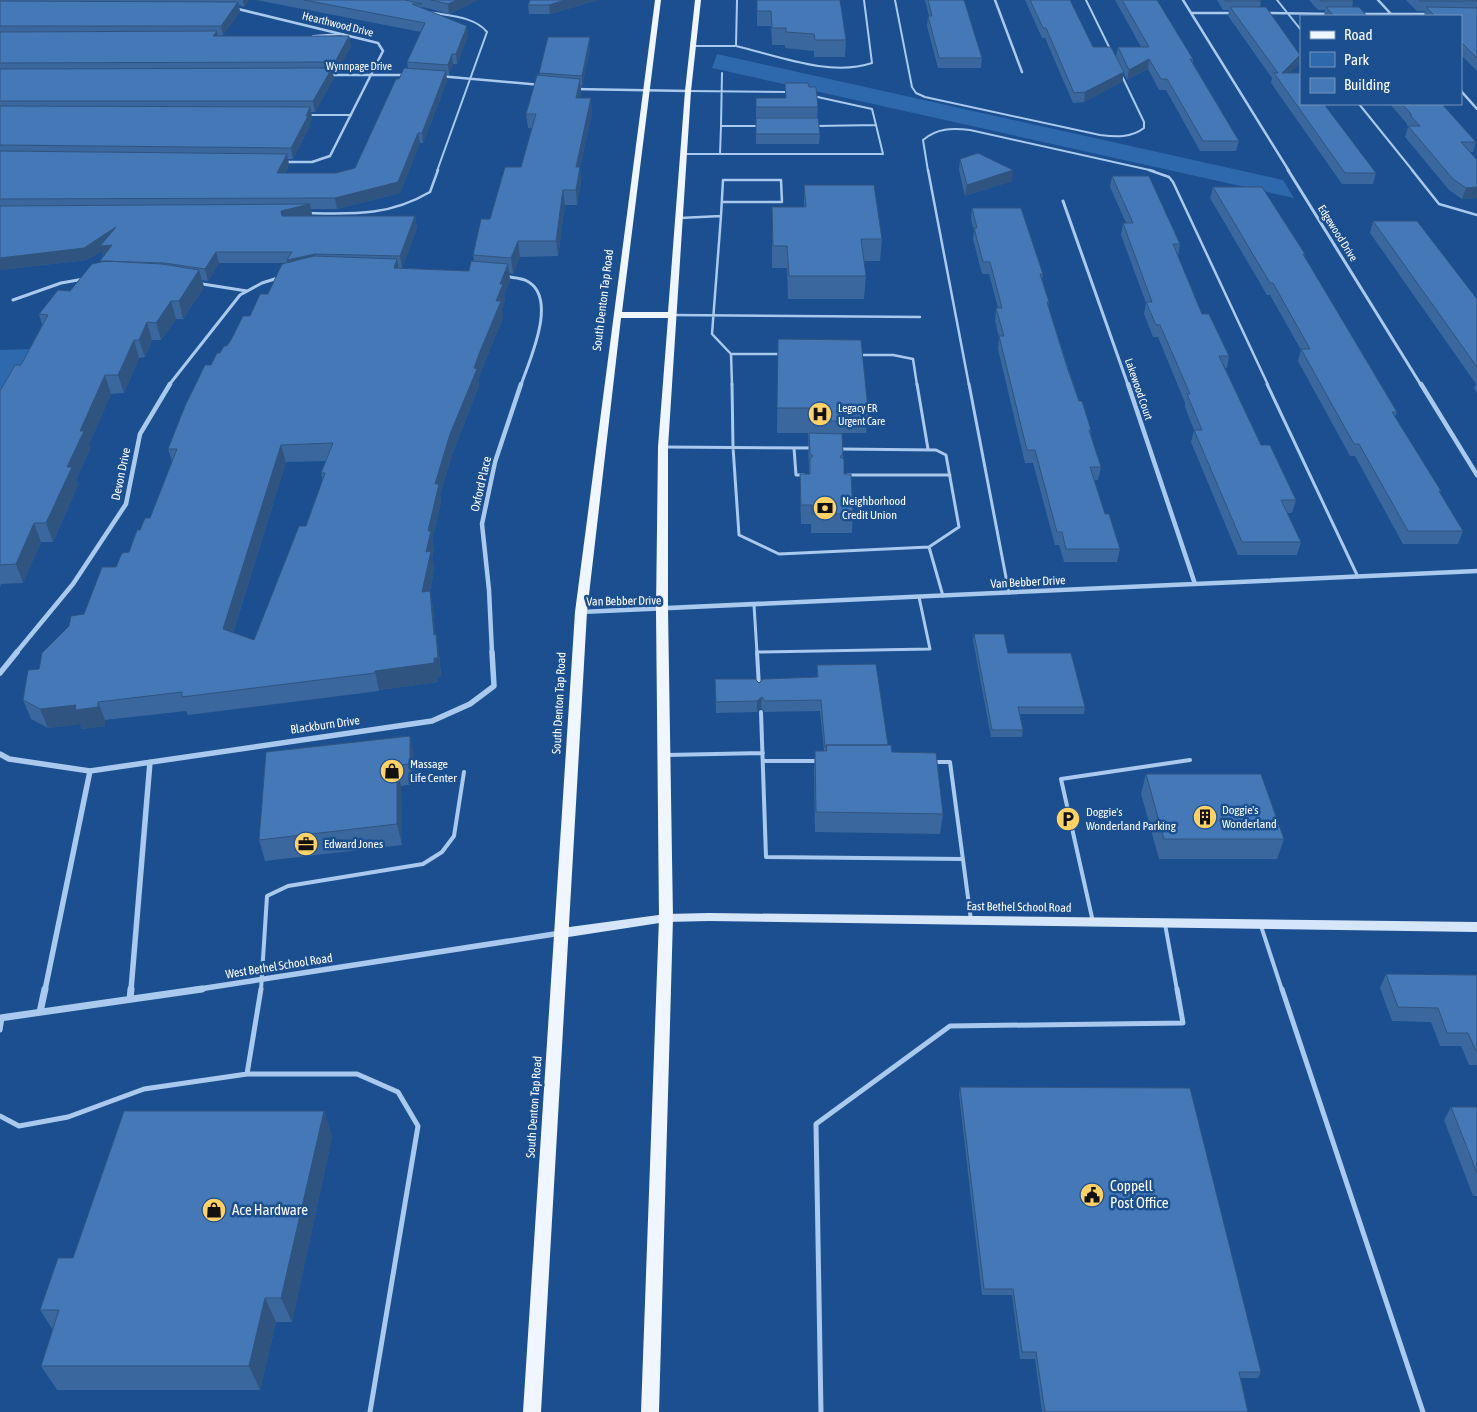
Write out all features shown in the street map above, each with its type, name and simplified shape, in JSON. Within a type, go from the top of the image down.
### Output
[{"type":"main road","name":"South Denton Tap Road","points":[[532,1412],[581,612],[658,0]]},
{"type":"main road","points":[[650,1412],[666,918],[662,447],[688,91],[698,0]]},
{"type":"main road","points":[[617,315],[672,315]]},
{"type":"street","points":[[995,0],[1022,72]]},
{"type":"street","name":"Edgewood Drive","points":[[1183,0],[1477,475]]},
{"type":"street","points":[[1378,0],[1391,15]]},
{"type":"street","name":"Hearthwood Drive","points":[[227,8],[237,8],[346,34],[378,43],[383,51],[330,156],[312,162],[273,162]]},
{"type":"street","points":[[1192,13],[1240,13]]},
{"type":"street","points":[[1259,14],[1334,14]]},
{"type":"street","points":[[1353,14],[1438,14]]},
{"type":"street","name":"Wynnpage Drive","points":[[324,75],[413,75]]},
{"type":"street","points":[[437,76],[549,86]]},
{"type":"street","points":[[568,88],[646,92],[688,91]]},
{"type":"street","points":[[1462,92],[1477,109]]},
{"type":"street","name":"Lakewood Court","points":[[1063,201],[1196,584]]},
{"type":"street","name":"Devon Drive","points":[[0,673],[73,584],[126,504],[140,434],[172,380],[240,296],[262,283],[287,276]]},
{"type":"street","name":"Oxford Place","points":[[494,686],[489,590],[482,524],[495,462],[539,331],[543,309],[538,294],[528,282],[502,276]]},
{"type":"street","points":[[13,300],[61,283],[86,279]]},
{"type":"street","points":[[194,282],[248,291]]},
{"type":"street","name":"Van Bebber Drive","points":[[581,612],[662,610],[1477,571]]},
{"type":"street","name":"Blackburn Drive","points":[[0,754],[9,759],[90,771],[432,721],[470,704],[494,686]]},
{"type":"street","points":[[130,999],[150,762]]},
{"type":"street","points":[[40,1012],[90,771]]},
{"type":"street","name":"East Bethel School Road","points":[[562,933],[666,918],[718,917],[1477,926]]},
{"type":"street","name":"West Bethel School Road","points":[[1,1018],[263,980],[562,933]]},
{"type":"lane","points":[[736,46],[737,0]]},
{"type":"lane","points":[[693,46],[736,46],[827,68],[857,68],[872,63],[864,0]]},
{"type":"lane","points":[[895,0],[912,88],[916,93],[925,97],[1100,135],[1112,137],[1131,135],[1139,133],[1144,128],[1144,122],[1120,70]]},
{"type":"lane","points":[[1086,0],[1111,52]]},
{"type":"lane","points":[[1277,0],[1300,29]]},
{"type":"lane","points":[[301,213],[386,212],[404,207],[430,192],[465,100],[487,32],[485,27],[475,23],[424,10]]},
{"type":"lane","points":[[308,37],[346,34]]},
{"type":"lane","points":[[720,154],[722,73]]},
{"type":"lane","points":[[688,91],[796,92]]},
{"type":"lane","points":[[684,154],[883,154],[872,109],[805,94]]},
{"type":"lane","points":[[1360,105],[1439,204],[1477,215]]},
{"type":"lane","points":[[302,115],[351,115]]},
{"type":"lane","points":[[720,126],[759,126]]},
{"type":"lane","points":[[808,126],[876,126]]},
{"type":"lane","points":[[1009,593],[924,147],[923,140],[930,133],[940,130],[970,130],[1154,171],[1169,177],[1358,577]]},
{"type":"lane","points":[[722,202],[782,202],[781,180],[723,180],[712,334],[731,354],[733,447],[739,535],[779,554],[929,547],[959,527],[946,455],[936,450],[928,449],[832,448]]},
{"type":"lane","points":[[680,218],[721,216]]},
{"type":"lane","points":[[672,315],[920,317]]},
{"type":"lane","points":[[731,354],[788,354]]},
{"type":"lane","points":[[855,355],[893,355],[914,359],[928,449]]},
{"type":"lane","points":[[662,447],[822,448]]},
{"type":"lane","points":[[794,448],[796,476],[809,475]]},
{"type":"lane","points":[[842,476],[950,475]]},
{"type":"lane","points":[[929,547],[943,596]]},
{"type":"lane","points":[[757,652],[930,649],[919,597]]},
{"type":"lane","points":[[754,605],[759,690]]},
{"type":"lane","points":[[761,712],[766,857],[962,859]]},
{"type":"lane","points":[[664,755],[763,753]]},
{"type":"lane","points":[[1093,922],[1061,779],[1190,760]]},
{"type":"lane","points":[[764,761],[822,761]]},
{"type":"lane","points":[[930,762],[950,762],[971,920]]},
{"type":"lane","points":[[247,1074],[263,980],[267,896],[288,886],[422,864],[442,852],[454,836],[464,772]]},
{"type":"lane","points":[[821,1412],[816,1124],[950,1026],[1183,1023],[1164,923]]},
{"type":"lane","points":[[1260,924],[1423,1412]]},
{"type":"lane","points":[[0,1030],[1,1018]]},
{"type":"lane","points":[[0,1116],[19,1126],[68,1118],[144,1089],[247,1074],[356,1074],[398,1092],[418,1126],[370,1412]]},
{"type":"green space","points":[[717,54],[1283,180],[1294,198],[712,68]]},
{"type":"green space","points":[[32,349],[0,407],[0,350]]},
{"type":"building","points":[[304,0],[405,0],[422,4],[412,4],[467,26],[456,54],[452,54],[448,65],[407,62],[425,23]]},
{"type":"building","points":[[431,0],[457,0],[448,4]]},
{"type":"building","points":[[530,0],[565,0],[549,5],[528,5]]},
{"type":"building","points":[[757,0],[840,0],[846,40],[815,40],[814,34],[786,32],[786,28],[772,28],[771,11],[757,11]]},
{"type":"building","points":[[928,0],[964,0],[982,58],[939,58],[928,16],[932,16]]},
{"type":"building","points":[[1030,0],[1070,0],[1093,47],[1111,47],[1124,72],[1085,92],[1074,93],[1046,28],[1043,28]]},
{"type":"building","points":[[1122,0],[1157,0],[1239,141],[1203,141],[1167,79],[1161,79],[1149,59],[1129,70],[1118,47],[1149,47]]},
{"type":"building","points":[[1261,0],[1261,1],[1225,1]]},
{"type":"building","points":[[1352,0],[1353,1],[1320,1]]},
{"type":"building","points":[[1476,0],[1477,1],[1420,1]]},
{"type":"building","points":[[0,1],[238,2],[221,26],[0,26]]},
{"type":"building","points":[[1230,7],[1266,7],[1300,55],[1282,73],[1300,73],[1300,105],[1325,105],[1376,173],[1345,173],[1274,73],[1278,73]]},
{"type":"building","points":[[1326,7],[1359,7],[1366,15],[1333,15]]},
{"type":"building","points":[[1426,7],[1477,8],[1477,58],[1462,43],[1462,15],[1434,15]]},
{"type":"building","points":[[217,31],[213,36],[349,36],[335,62],[0,63],[0,32]]},
{"type":"building","points":[[548,37],[590,37],[582,76],[539,73]]},
{"type":"building","points":[[332,68],[313,101],[0,101],[0,69]]},
{"type":"building","points":[[404,68],[446,71],[422,133],[418,133],[398,182],[335,198],[0,199],[0,151],[287,154],[277,173],[336,173],[355,168],[396,79],[399,79]]},
{"type":"building","points":[[537,75],[580,79],[576,98],[591,98],[576,167],[580,167],[576,190],[563,190],[556,241],[518,241],[511,258],[473,255],[481,219],[490,219],[505,167],[521,167],[536,114],[526,114]]},
{"type":"building","points":[[785,83],[808,83],[809,87],[816,87],[818,107],[756,107],[756,98],[786,98]]},
{"type":"building","points":[[1403,105],[1443,105],[1476,142],[1461,142],[1477,160],[1477,187],[1466,188],[1453,179],[1408,126],[1420,126],[1410,115],[1412,115]]},
{"type":"building","points":[[0,106],[310,107],[306,116],[308,116],[291,148],[0,145]]},
{"type":"building","points":[[756,118],[818,118],[820,134],[756,134]]},
{"type":"building","points":[[978,153],[1013,170],[967,185],[960,159]]},
{"type":"building","points":[[1112,176],[1149,176],[1180,244],[1173,244],[1202,314],[1209,314],[1229,356],[1219,356],[1261,445],[1270,445],[1296,500],[1281,500],[1301,542],[1242,542],[1194,430],[1202,430],[1187,394],[1190,394],[1160,325],[1156,325],[1146,302],[1152,302],[1123,223],[1133,223]]},
{"type":"building","points":[[804,185],[874,185],[882,239],[861,239],[866,276],[789,276],[787,246],[773,246],[772,207],[806,207]]},
{"type":"building","points":[[1213,187],[1262,187],[1305,254],[1303,254],[1397,412],[1392,412],[1441,491],[1439,491],[1463,531],[1408,531],[1359,444],[1354,444],[1301,349],[1310,349],[1273,283],[1270,283]]},
{"type":"building","points":[[310,204],[281,211],[282,216],[415,216],[400,256],[315,254],[287,260],[292,252],[216,252],[205,269],[164,263],[100,261],[112,245],[100,246],[116,227],[84,248],[0,258],[0,206]]},
{"type":"building","points":[[972,208],[1021,208],[1043,274],[1040,274],[1049,302],[1047,302],[1067,367],[1079,401],[1082,401],[1101,467],[1090,467],[1105,514],[1109,514],[1120,549],[1066,549],[1062,532],[1057,532],[1035,450],[1027,450],[999,336],[1004,336],[996,308],[1002,308],[990,262],[983,262],[974,228],[977,228]]},
{"type":"building","points":[[1373,221],[1417,221],[1477,299],[1477,367]]},
{"type":"building","points":[[314,256],[397,259],[394,268],[469,271],[471,261],[508,264],[496,301],[501,301],[474,368],[477,369],[450,434],[435,484],[439,484],[428,531],[431,531],[426,552],[431,551],[422,592],[430,591],[438,658],[434,658],[434,663],[375,671],[375,673],[182,697],[182,692],[98,702],[98,707],[75,710],[76,705],[40,709],[23,700],[28,670],[39,669],[42,653],[69,626],[71,616],[84,614],[102,567],[116,567],[122,553],[129,552],[137,530],[140,530],[145,518],[150,518],[177,449],[168,449],[185,406],[205,365],[211,365],[217,353],[220,353],[224,346],[227,346],[243,316],[250,316],[260,294],[268,294],[282,264]],"holes":[[[333,443],[321,473],[325,473],[306,526],[299,526],[254,640],[223,629],[281,445]]]},
{"type":"building","points":[[106,261],[162,264],[199,270],[179,301],[171,301],[156,323],[147,322],[139,340],[134,340],[118,375],[105,375],[80,431],[84,431],[67,467],[72,467],[46,523],[34,523],[16,564],[0,565],[0,391],[15,365],[21,365],[48,315],[39,314],[58,290],[70,291],[92,264]]},
{"type":"building","name":"Legacy ER Urgent Care","points":[[778,339],[861,340],[868,409],[842,409],[842,421],[809,421],[809,408],[777,408]]},
{"type":"building","name":"Neighborhood Credit Union","points":[[809,433],[842,434],[843,453],[840,457],[844,459],[844,474],[851,474],[853,514],[812,514],[812,505],[801,505],[800,474],[810,474],[810,459],[813,456],[810,453]]},
{"type":"building","points":[[974,634],[1004,634],[1008,653],[1071,653],[1085,707],[1018,707],[1023,730],[992,730]]},
{"type":"building","points":[[876,664],[888,745],[826,745],[827,747],[825,747],[821,700],[765,701],[762,697],[757,701],[716,702],[715,679],[755,679],[759,683],[763,679],[818,677],[817,665]]},
{"type":"building","points":[[410,736],[410,764],[397,765],[397,824],[259,840],[266,752]]},
{"type":"building","points":[[826,745],[891,745],[892,752],[936,753],[943,814],[816,812],[815,751],[827,751]]},
{"type":"building","points":[[1146,774],[1261,774],[1284,839],[1164,839]]},
{"type":"building","points":[[1386,974],[1477,975],[1477,1051],[1468,1033],[1447,1033],[1438,1008],[1398,1007]]},
{"type":"building","name":"Coppell Post Office","points":[[960,1087],[1190,1088],[1261,1372],[1239,1372],[1248,1412],[1045,1412],[1036,1352],[1022,1352],[1013,1289],[984,1289]]},
{"type":"building","points":[[1451,1107],[1477,1107],[1477,1173]]},
{"type":"building","name":"Ace Hardware","points":[[124,1111],[324,1111],[281,1298],[265,1298],[249,1366],[41,1366],[59,1310],[40,1310],[58,1258],[73,1258]]},
{"type":"place","name":"Legacy ER Urgent Care","points":[[820,414]]},
{"type":"place","name":"Neighborhood Credit Union","points":[[825,508]]},
{"type":"place","name":"Massage Life Center","points":[[392,771]]},
{"type":"place","name":"Doggie's Wonderland","points":[[1205,817]]},
{"type":"place","name":"Doggie's Wonderland Parking","points":[[1068,819]]},
{"type":"place","name":"Edward Jones","points":[[306,844]]},
{"type":"place","name":"Coppell Post Office","points":[[1092,1195]]},
{"type":"place","name":"Ace Hardware","points":[[214,1210]]}]
